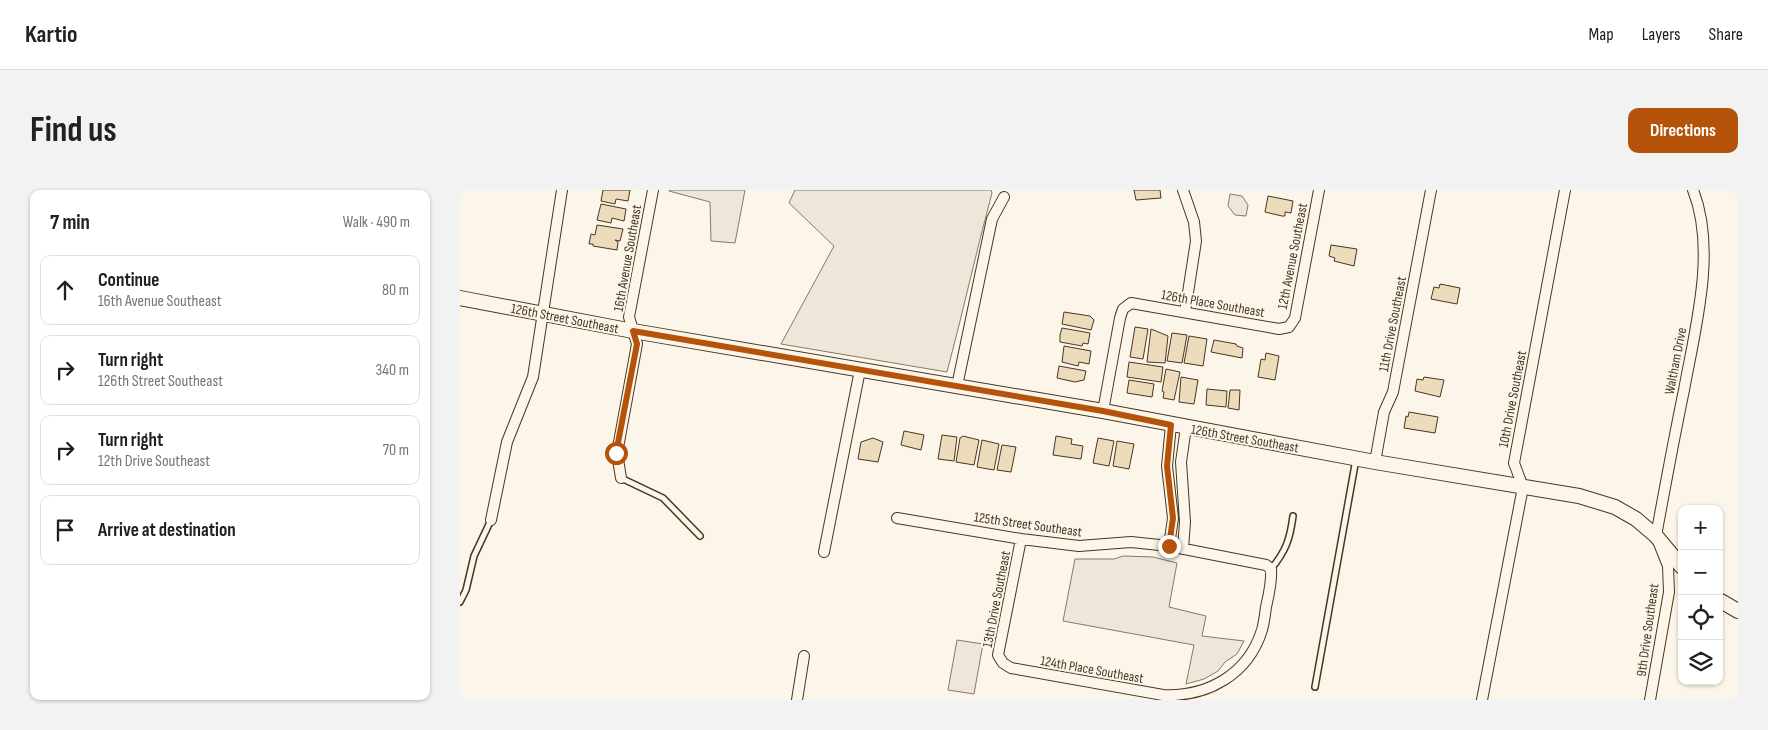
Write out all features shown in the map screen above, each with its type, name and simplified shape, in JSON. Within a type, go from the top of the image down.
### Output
[{"type":"street","points":[[491,520],[506,442],[533,377],[562,190]]},
{"type":"street","name":"16th Avenue Southeast","points":[[621,478],[616,453],[637,344],[629,317],[653,190]]},
{"type":"street","points":[[1182,190],[1194,222],[1196,241],[1185,312]]},
{"type":"street","name":"12th Avenue Southeast","points":[[1290,327],[1295,318],[1319,190]]},
{"type":"street","name":"11th Drive Southeast","points":[[1375,462],[1384,412],[1393,392],[1430,190]]},
{"type":"street","name":"10th Drive Southeast","points":[[1523,487],[1514,463],[1565,190]]},
{"type":"street","name":"Waltham Drive","points":[[1656,536],[1700,301],[1704,260],[1701,226],[1693,190]]},
{"type":"street","points":[[957,386],[992,218],[1004,198]]},
{"type":"street","name":"126th Street Southeast","points":[[460,298],[633,331],[1103,411],[1356,459],[1579,496],[1615,507],[1636,519],[1656,536],[1678,562]]},
{"type":"street","name":"126th Place Southeast","points":[[1103,411],[1120,318],[1123,309],[1132,303],[1279,329],[1290,327]]},
{"type":"street","points":[[824,552],[860,370]]},
{"type":"street","points":[[1169,546],[1173,518],[1167,466],[1171,425]]},
{"type":"street","points":[[1183,549],[1185,515],[1181,462],[1186,428]]},
{"type":"street","points":[[1482,700],[1523,487]]},
{"type":"street","name":"125th Street Southeast","points":[[898,518],[1021,539],[1079,546],[1131,542],[1169,546],[1257,562],[1271,569]]},
{"type":"street","name":"9th Drive Southeast","points":[[1650,700],[1669,592],[1668,566],[1656,536]]},
{"type":"street","name":"13th Drive Southeast","points":[[1003,663],[998,654],[1021,539]]},
{"type":"street","name":"124th Place Southeast","points":[[1003,663],[1011,668],[1163,695],[1178,696],[1198,692],[1220,684],[1251,654],[1261,631],[1272,580],[1271,569]]},
{"type":"street","points":[[1723,602],[1738,611]]},
{"type":"street","points":[[797,700],[804,656]]},
{"type":"lane","points":[[1315,686],[1356,459]]},
{"type":"lane","points":[[621,478],[663,498],[700,536]]},
{"type":"lane","points":[[1271,569],[1283,555],[1291,536],[1293,516]]},
{"type":"lane","points":[[460,602],[466,590],[474,556],[491,520]]},
{"type":"shaded area","points":[[669,190],[745,190],[735,243],[711,241],[710,202]]},
{"type":"shaded area","points":[[795,190],[991,190],[992,193],[947,372],[781,344],[834,246],[789,203]]},
{"type":"shaded area","points":[[1230,194],[1242,196],[1248,205],[1246,216],[1235,215],[1228,206]]},
{"type":"shaded area","points":[[1123,556],[1153,557],[1177,563],[1169,607],[1206,616],[1202,636],[1244,641],[1237,654],[1225,662],[1218,671],[1204,679],[1186,684],[1194,645],[1063,621],[1075,559],[1114,559]]},
{"type":"shaded area","points":[[957,640],[983,644],[974,694],[948,690]]},
{"type":"building","points":[[603,190],[630,190],[628,201],[616,199],[615,204],[601,201]]},
{"type":"building","points":[[1134,190],[1160,190],[1161,198],[1136,200]]},
{"type":"building","points":[[1268,196],[1293,201],[1291,213],[1285,212],[1285,216],[1282,216],[1265,212]]},
{"type":"building","points":[[601,204],[626,209],[624,221],[612,218],[611,223],[597,220]]},
{"type":"building","points":[[597,225],[623,229],[620,241],[615,240],[618,242],[617,250],[589,244],[591,234],[595,235]]},
{"type":"building","points":[[1331,245],[1357,249],[1354,266],[1334,261],[1335,258],[1329,256]]},
{"type":"building","points":[[1440,284],[1460,288],[1457,304],[1431,299],[1434,287],[1439,288]]},
{"type":"building","points":[[1064,312],[1090,316],[1094,320],[1091,330],[1062,324]]},
{"type":"building","points":[[1135,327],[1148,329],[1143,359],[1130,357]]},
{"type":"building","points":[[1062,328],[1090,333],[1088,344],[1083,343],[1082,346],[1060,342]]},
{"type":"building","points":[[1151,329],[1168,336],[1165,363],[1147,362]]},
{"type":"building","points":[[1172,333],[1187,335],[1182,363],[1167,361]]},
{"type":"building","points":[[1189,336],[1207,339],[1203,366],[1184,363]]},
{"type":"building","points":[[1214,340],[1236,344],[1243,348],[1242,358],[1211,352]]},
{"type":"building","points":[[1064,346],[1091,351],[1089,364],[1079,362],[1078,366],[1062,362]]},
{"type":"building","points":[[1266,353],[1279,356],[1275,380],[1258,377],[1261,359],[1265,360]]},
{"type":"building","points":[[1129,362],[1163,367],[1161,382],[1127,377]]},
{"type":"building","points":[[1059,366],[1086,371],[1084,380],[1075,382],[1057,378]]},
{"type":"building","points":[[1166,369],[1180,372],[1174,400],[1163,398],[1164,392],[1162,391]]},
{"type":"building","points":[[1181,377],[1198,380],[1194,404],[1179,402]]},
{"type":"building","points":[[1424,377],[1444,380],[1440,397],[1415,391],[1417,379],[1423,380]]},
{"type":"building","points":[[1129,380],[1154,384],[1152,397],[1127,393]]},
{"type":"building","points":[[1207,389],[1227,391],[1226,407],[1206,405]]},
{"type":"building","points":[[1230,390],[1240,390],[1239,410],[1228,408]]},
{"type":"building","points":[[1409,412],[1438,417],[1435,433],[1404,428],[1406,416],[1408,417]]},
{"type":"building","points":[[904,431],[924,435],[921,450],[901,445]]},
{"type":"building","points":[[942,435],[957,437],[954,461],[938,459]]},
{"type":"building","points":[[963,436],[979,440],[974,465],[956,462],[960,438]]},
{"type":"building","points":[[1056,436],[1072,439],[1071,444],[1083,446],[1081,459],[1053,455]]},
{"type":"building","points":[[873,438],[883,442],[878,462],[858,459],[861,442]]},
{"type":"building","points":[[1098,438],[1114,441],[1109,466],[1093,463]]},
{"type":"building","points":[[982,440],[999,444],[994,470],[977,467]]},
{"type":"building","points":[[1117,441],[1134,444],[1129,469],[1113,466]]},
{"type":"building","points":[[1002,445],[1016,447],[1011,472],[997,470]]},
{"type":"route","points":[[616,453],[637,344],[633,331],[1103,411],[1171,425],[1167,466],[1173,518],[1169,546]]}]
